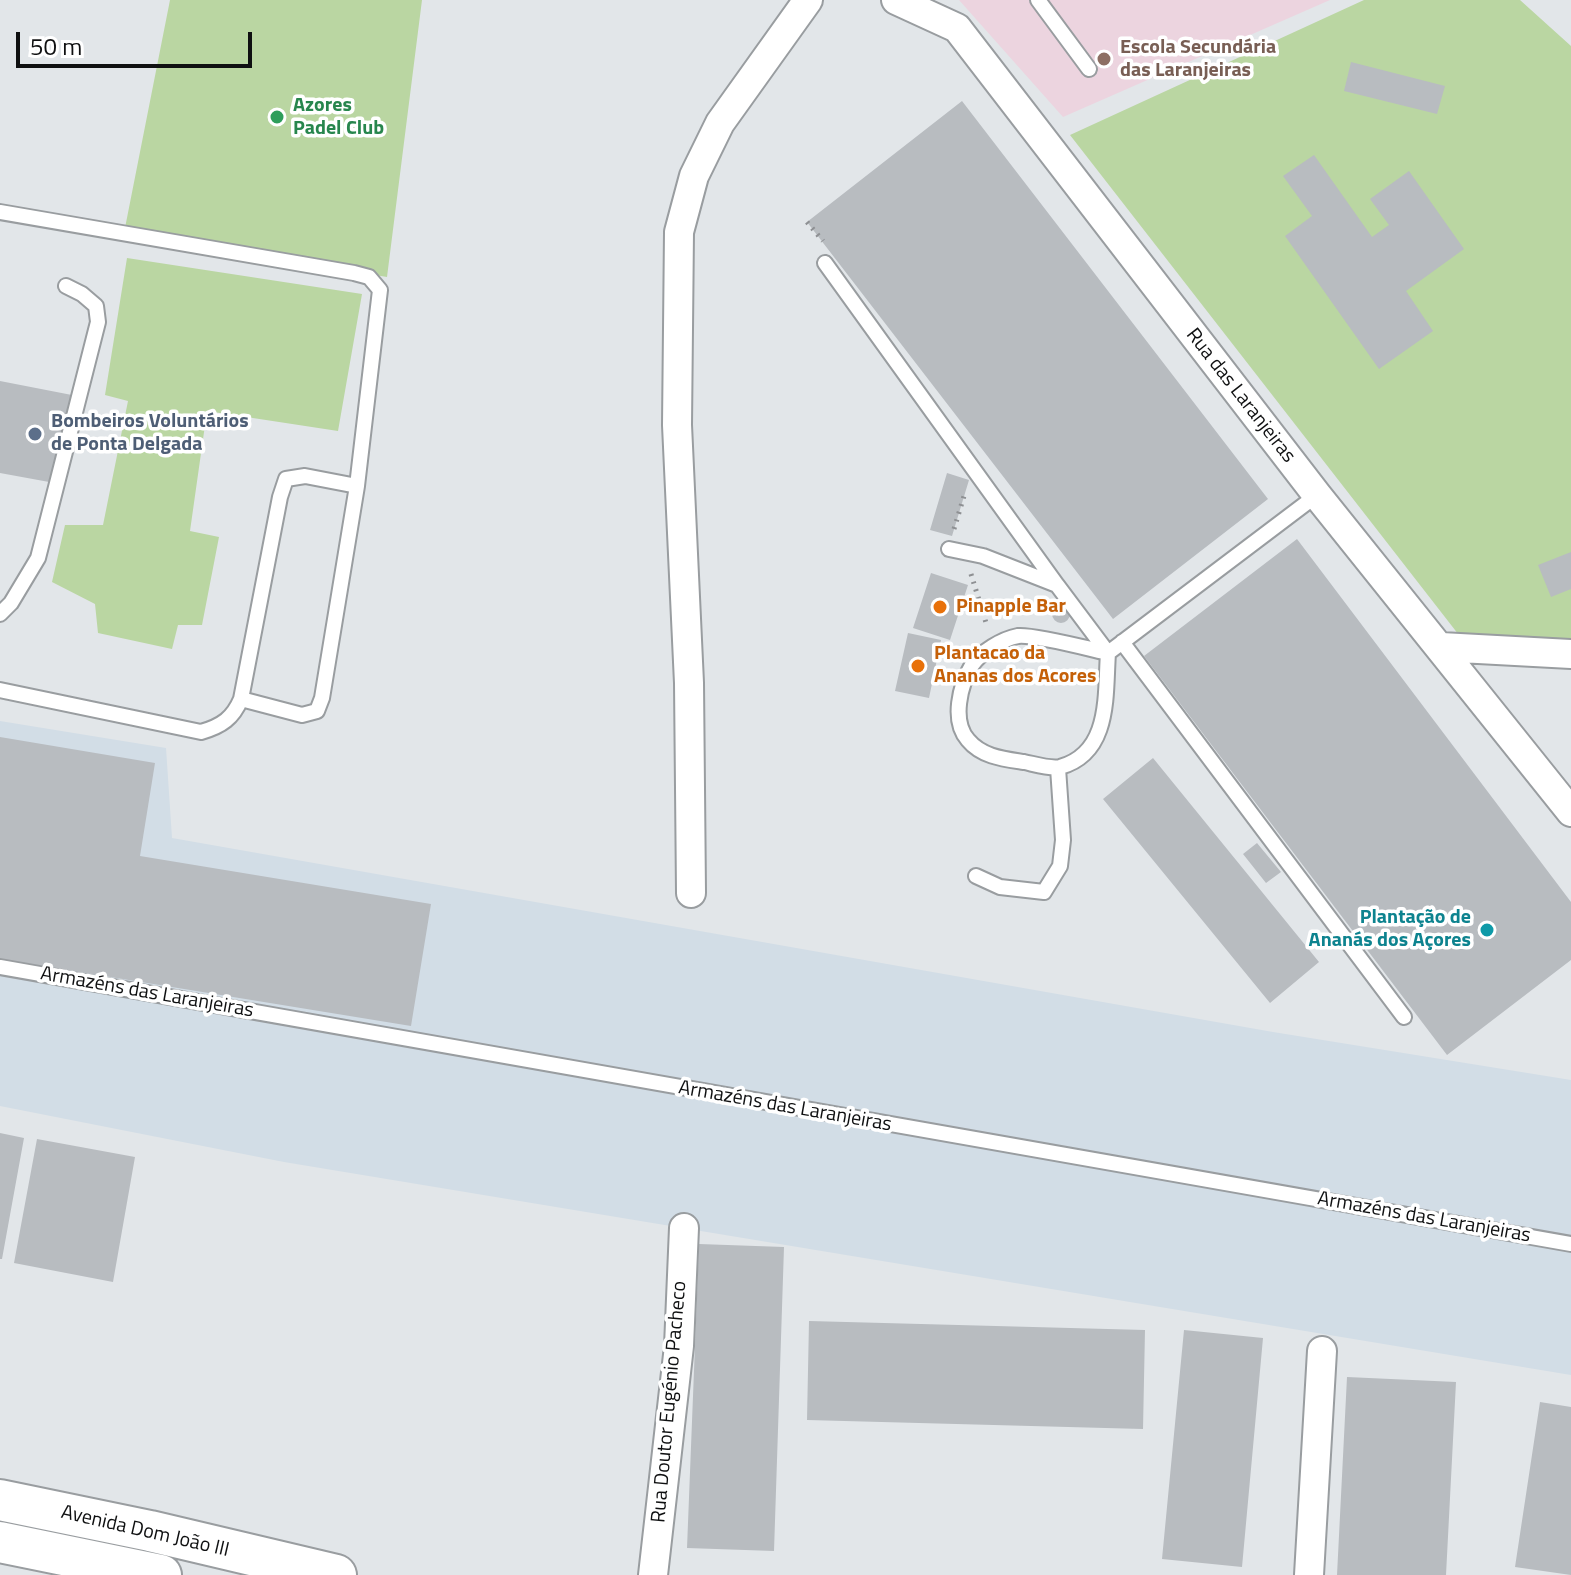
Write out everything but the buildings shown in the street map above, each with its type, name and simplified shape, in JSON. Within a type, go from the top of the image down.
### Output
[{"type":"main road","name":"Avenida Dom João III","points":[[0,1500],[150,1531],[336,1575]]},
{"type":"main road","name":"Avenida Dom João III","points":[[0,1542],[161,1575]]},
{"type":"street","points":[[691,893],[689,683],[677,425],[679,232],[694,176],[720,123],[808,0]]},
{"type":"street","name":"Rua das Laranjeiras","points":[[896,0],[957,28],[1317,495],[1571,812]]},
{"type":"street","points":[[1441,647],[1571,654]]},
{"type":"street","name":"Rua Doutor Eugénio Pacheco","points":[[653,1575],[679,1346],[684,1228]]},
{"type":"street","points":[[1309,1575],[1322,1351]]},
{"type":"lane","points":[[1038,0],[1089,69]]},
{"type":"lane","points":[[0,212],[354,273],[369,277],[380,290],[357,486],[322,698],[317,711],[302,715],[241,699]]},
{"type":"lane","points":[[825,263],[1108,653],[1104,718],[1096,742],[1080,757],[1058,768],[992,757],[967,740],[958,718],[962,690],[973,664],[992,646],[1019,636],[1108,653],[1317,495]]},
{"type":"lane","points":[[0,614],[11,603],[38,558],[98,322],[96,306],[66,286]]},
{"type":"lane","points":[[0,690],[201,732],[217,728],[234,715],[241,699],[286,479],[305,476],[357,486]]},
{"type":"lane","points":[[949,549],[983,556],[1057,585]]},
{"type":"lane","points":[[1122,642],[1404,1017]]},
{"type":"lane","points":[[976,876],[1000,887],[1044,892],[1060,866],[1063,840],[1058,768]]},
{"type":"lane","name":"Armazéns das Laranjeiras","points":[[0,967],[1571,1244]]},
{"type":"path","points":[[949,549],[965,494]]},
{"type":"path","points":[[965,553],[992,646]]},
{"type":"shaded area","name":"Escola Secundária das Laranjeiras","points":[[959,0],[1330,0],[1063,117]]},
{"type":"shaded area","points":[[0,721],[166,748],[172,838],[1273,1032],[1571,1080],[1571,1375],[284,1162],[0,1106]]},
{"type":"green space","name":"Azores Padel Club","points":[[170,0],[422,0],[387,277],[124,233]]},
{"type":"green space","points":[[1364,0],[1520,0],[1571,46],[1571,643],[1462,639],[1070,135]]},
{"type":"green space","points":[[127,258],[362,294],[338,431],[207,411],[190,531],[219,537],[202,625],[178,625],[172,649],[98,633],[95,604],[52,582],[65,525],[103,525],[128,401],[105,395]]},
{"type":"place","name":"Escola Secundária das Laranjeiras","points":[[1104,59]]},
{"type":"place","name":"Azores Padel Club","points":[[277,117]]},
{"type":"place","name":"Bombeiros Voluntários de Ponta Delgada","points":[[35,434]]},
{"type":"place","name":"Pinapple Bar","points":[[940,607]]},
{"type":"place","name":"Plantacao da Ananas dos Acores","points":[[918,666]]},
{"type":"place","name":"Plantação de Ananás dos Açores","points":[[1487,930]]}]
